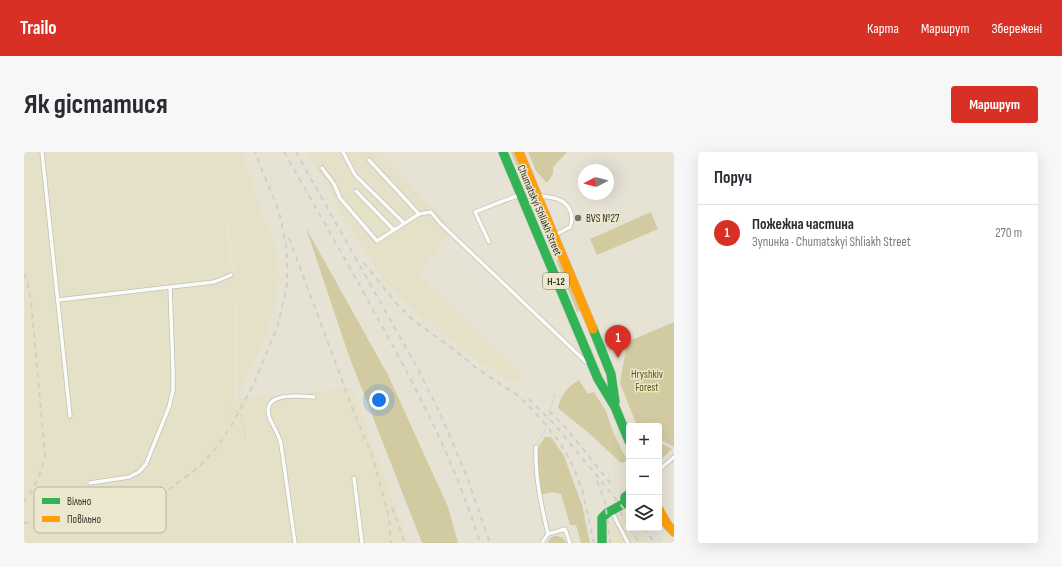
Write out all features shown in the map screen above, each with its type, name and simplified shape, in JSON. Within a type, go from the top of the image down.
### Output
[{"type":"main road","name":"Chumatskyi Shliakh Street","points":[[503,152],[598,380],[615,407],[626,434]]},
{"type":"main road","name":"Chumatskyi Shliakh Street","points":[[520,152],[611,374],[615,407]]},
{"type":"main road","points":[[602,543],[602,518],[625,503],[625,497],[628,495]]},
{"type":"main road","points":[[662,515],[674,532]]},
{"type":"lane","points":[[42,152],[70,416]]},
{"type":"lane","points":[[343,152],[355,175],[404,223]]},
{"type":"lane","points":[[369,160],[418,214]]},
{"type":"lane","points":[[322,168],[334,184],[340,198],[377,241],[418,214],[431,212],[440,223],[586,362]]},
{"type":"lane","points":[[356,191],[394,230]]},
{"type":"lane","points":[[489,242],[475,212],[520,194]]},
{"type":"lane","points":[[537,196],[557,199],[564,202],[571,211],[573,221],[570,227],[554,235]]},
{"type":"lane","points":[[58,300],[214,282],[231,275]]},
{"type":"lane","points":[[90,483],[129,478],[139,472],[146,464],[169,407],[173,390],[170,287]]},
{"type":"lane","points":[[294,543],[281,444],[279,435],[270,418],[268,410],[271,402],[280,397],[291,395],[314,397]]},
{"type":"lane","points":[[536,447],[535,466],[539,494],[548,534]]},
{"type":"lane","points":[[662,467],[674,456]]},
{"type":"lane","points":[[670,460],[674,463]]},
{"type":"lane","points":[[354,478],[362,543]]},
{"type":"lane","points":[[611,511],[628,543]]},
{"type":"lane","points":[[543,543],[548,534],[565,529],[570,543]]},
{"type":"path","points":[[536,447],[545,430],[555,394]]},
{"type":"path","points":[[230,407],[241,414],[246,439]]},
{"type":"path","points":[[654,531],[662,543]]},
{"type":"shaded area","points":[[24,152],[211,152],[216,159],[225,211],[233,280],[236,350],[234,399],[351,388],[409,543],[24,543]]},
{"type":"shaded area","points":[[213,152],[242,152],[276,251],[280,276],[270,325],[239,395],[237,388],[238,325],[231,241],[217,158]]},
{"type":"shaded area","points":[[308,152],[380,152],[453,228],[419,273],[523,374],[511,383],[474,358],[424,319],[385,282],[344,218]]},
{"type":"shaded area","points":[[624,510],[626,513],[626,531],[639,531],[649,543],[606,543],[604,518]]},
{"type":"green space","points":[[511,152],[516,152],[555,246],[551,248]]},
{"type":"green space","points":[[528,152],[567,152],[553,167],[553,174],[547,183],[536,171]]},
{"type":"green space","points":[[651,212],[658,229],[597,255],[590,239]]},
{"type":"green space","points":[[306,228],[388,375],[448,507],[458,543],[422,543],[349,356]]},
{"type":"green space","points":[[561,258],[582,310],[577,312],[556,260]]},
{"type":"green space","name":"Hryshkiv Forest","points":[[674,322],[674,447],[662,441],[662,423],[636,423],[620,383],[627,342]]},
{"type":"green space","points":[[579,380],[588,394],[594,392],[606,411],[613,432],[626,456],[626,461],[621,463],[591,435],[558,408],[565,392]]},
{"type":"green space","points":[[545,437],[551,437],[564,456],[582,505],[590,543],[581,543],[576,525],[570,525],[561,494],[552,492],[541,495],[537,467],[537,449]]},
{"type":"green space","points":[[662,444],[672,449],[662,458]]},
{"type":"green space","points":[[554,536],[562,537],[566,543],[548,543],[550,538]]},
{"type":"railway","points":[[166,491],[199,467],[217,447],[233,423],[254,383],[278,325],[287,284],[287,250],[279,212],[255,152]]},
{"type":"railway","points":[[284,152],[370,304],[424,405],[460,486],[480,543]]},
{"type":"railway","points":[[296,152],[419,371],[443,420],[467,477],[490,543]]},
{"type":"railway","points":[[289,238],[355,415],[372,455],[389,517],[391,543]]},
{"type":"railway","points":[[364,263],[396,303],[413,320],[456,351],[476,368],[516,394],[546,425],[560,443],[572,464],[582,489],[594,543]]},
{"type":"railway","points":[[24,274],[27,280],[31,301],[45,454],[38,479],[24,501]]},
{"type":"railway","points":[[529,399],[555,425],[626,511]]},
{"type":"railway","points":[[549,411],[566,428],[612,485]]},
{"type":"railway","points":[[597,481],[605,501],[610,543]]},
{"type":"railway","points":[[392,508],[405,543]]},
{"type":"railway","points":[[620,511],[626,521]]},
{"type":"railway","points":[[24,523],[34,522]]},
{"type":"railway","points":[[632,531],[639,543]]},
{"type":"railway","points":[[646,531],[655,543]]},
{"type":"traffic: fast","points":[[503,152],[598,379],[615,407],[626,434]]},
{"type":"traffic: fast","points":[[593,329],[611,374],[615,402]]},
{"type":"traffic: fast","points":[[602,543],[602,518],[607,513],[625,503],[625,497],[628,495]]},
{"type":"traffic: slow","points":[[519,152],[593,329]]},
{"type":"traffic: slow","points":[[662,515],[674,532]]},
{"type":"place","name":"BVS №27","points":[[578,218]]},
{"type":"place","name":"Пожежна частина","points":[[618,358]]}]
